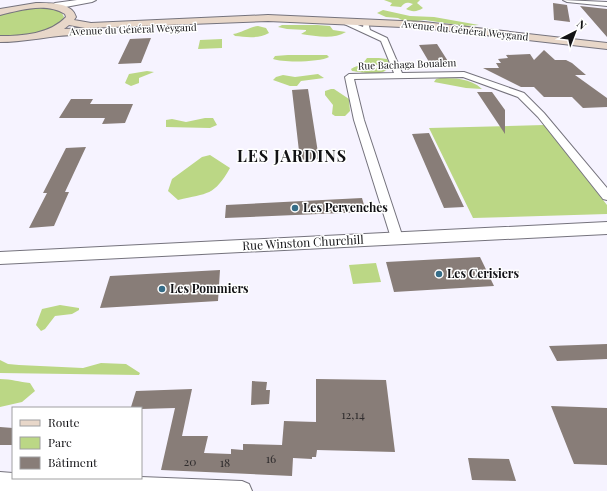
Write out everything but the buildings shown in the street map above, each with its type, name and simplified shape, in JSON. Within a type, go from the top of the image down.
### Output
[{"type":"main road","points":[[0,6],[11,8]]},
{"type":"main road","points":[[0,12],[11,8],[55,6],[67,10],[71,17],[68,22],[52,31],[40,35],[17,39],[0,39]]},
{"type":"main road","name":"Avenue du Général Weygand","points":[[68,22],[90,26],[268,18],[322,21]]},
{"type":"main road","name":"Avenue du Général Weygand","points":[[40,35],[60,32],[119,31],[342,21],[366,26],[424,26],[607,46]]},
{"type":"street","points":[[55,6],[92,0]]},
{"type":"street","points":[[567,0],[607,4]]},
{"type":"street","points":[[67,10],[82,2]]},
{"type":"street","points":[[366,26],[384,40],[399,75]]},
{"type":"street","name":"Rue Bachaga Boualem","points":[[397,238],[359,120],[349,77],[464,74],[521,95],[541,115],[607,196]]},
{"type":"street","name":"Rue Winston Churchill","points":[[0,258],[607,228]]},
{"type":"street","points":[[0,482],[242,491]]},
{"type":"green space","points":[[384,0],[420,0],[417,3],[423,8],[417,11],[410,11],[406,9],[413,4],[406,3],[401,7],[390,6],[392,3]]},
{"type":"green space","points":[[42,7],[58,10],[64,17],[53,27],[35,33],[0,36],[0,13]]},
{"type":"green space","points":[[383,10],[410,16],[434,17],[479,25],[464,26],[425,20],[406,22],[398,18],[386,17],[377,13]]},
{"type":"green space","points":[[282,25],[330,26],[333,30],[346,32],[330,37],[318,36],[301,34],[306,30],[278,27]]},
{"type":"green space","points":[[258,26],[266,28],[269,33],[252,37],[235,36],[233,34],[252,28]]},
{"type":"green space","points":[[222,39],[222,48],[198,49],[200,40]]},
{"type":"green space","points":[[327,55],[329,57],[325,59],[302,61],[273,59],[275,56]]},
{"type":"green space","points":[[367,58],[387,59],[389,63],[387,69],[377,73],[352,71],[351,69],[357,66],[365,66],[374,69],[379,67],[379,65],[364,62]]},
{"type":"green space","points":[[147,71],[154,72],[139,78],[139,83],[131,86],[125,83],[129,74]]},
{"type":"green space","points":[[318,74],[324,78],[301,81],[297,86],[290,86],[273,80],[276,77],[283,75],[295,77]]},
{"type":"green space","points":[[440,78],[467,81],[482,89],[466,88],[434,82],[436,79]]},
{"type":"green space","points":[[334,89],[349,99],[350,111],[345,116],[335,116],[332,114],[333,105],[325,95],[325,91]]},
{"type":"green space","points":[[213,118],[217,125],[210,128],[166,127],[166,120],[172,119],[186,122]]},
{"type":"green space","points":[[544,125],[607,205],[607,214],[473,218],[429,128]]},
{"type":"green space","points":[[210,155],[230,168],[214,189],[203,194],[178,200],[168,191],[172,179],[202,157]]},
{"type":"green space","points":[[376,263],[381,282],[353,284],[349,265]]},
{"type":"green space","points":[[60,305],[79,308],[79,310],[72,314],[55,316],[45,329],[41,331],[36,325],[42,309]]},
{"type":"green space","points":[[0,360],[8,364],[83,368],[101,363],[126,364],[140,373],[139,375],[0,373]]},
{"type":"green space","points":[[0,379],[30,383],[35,391],[22,402],[0,407]]},
{"type":"place","name":"Les Pervenches","points":[[295,208]]},
{"type":"place","name":"Les Cerisiers","points":[[439,274]]},
{"type":"place","name":"Les Pommiers","points":[[162,289]]},
{"type":"district","name":"LES JARDINS","points":[[292,156]]}]
